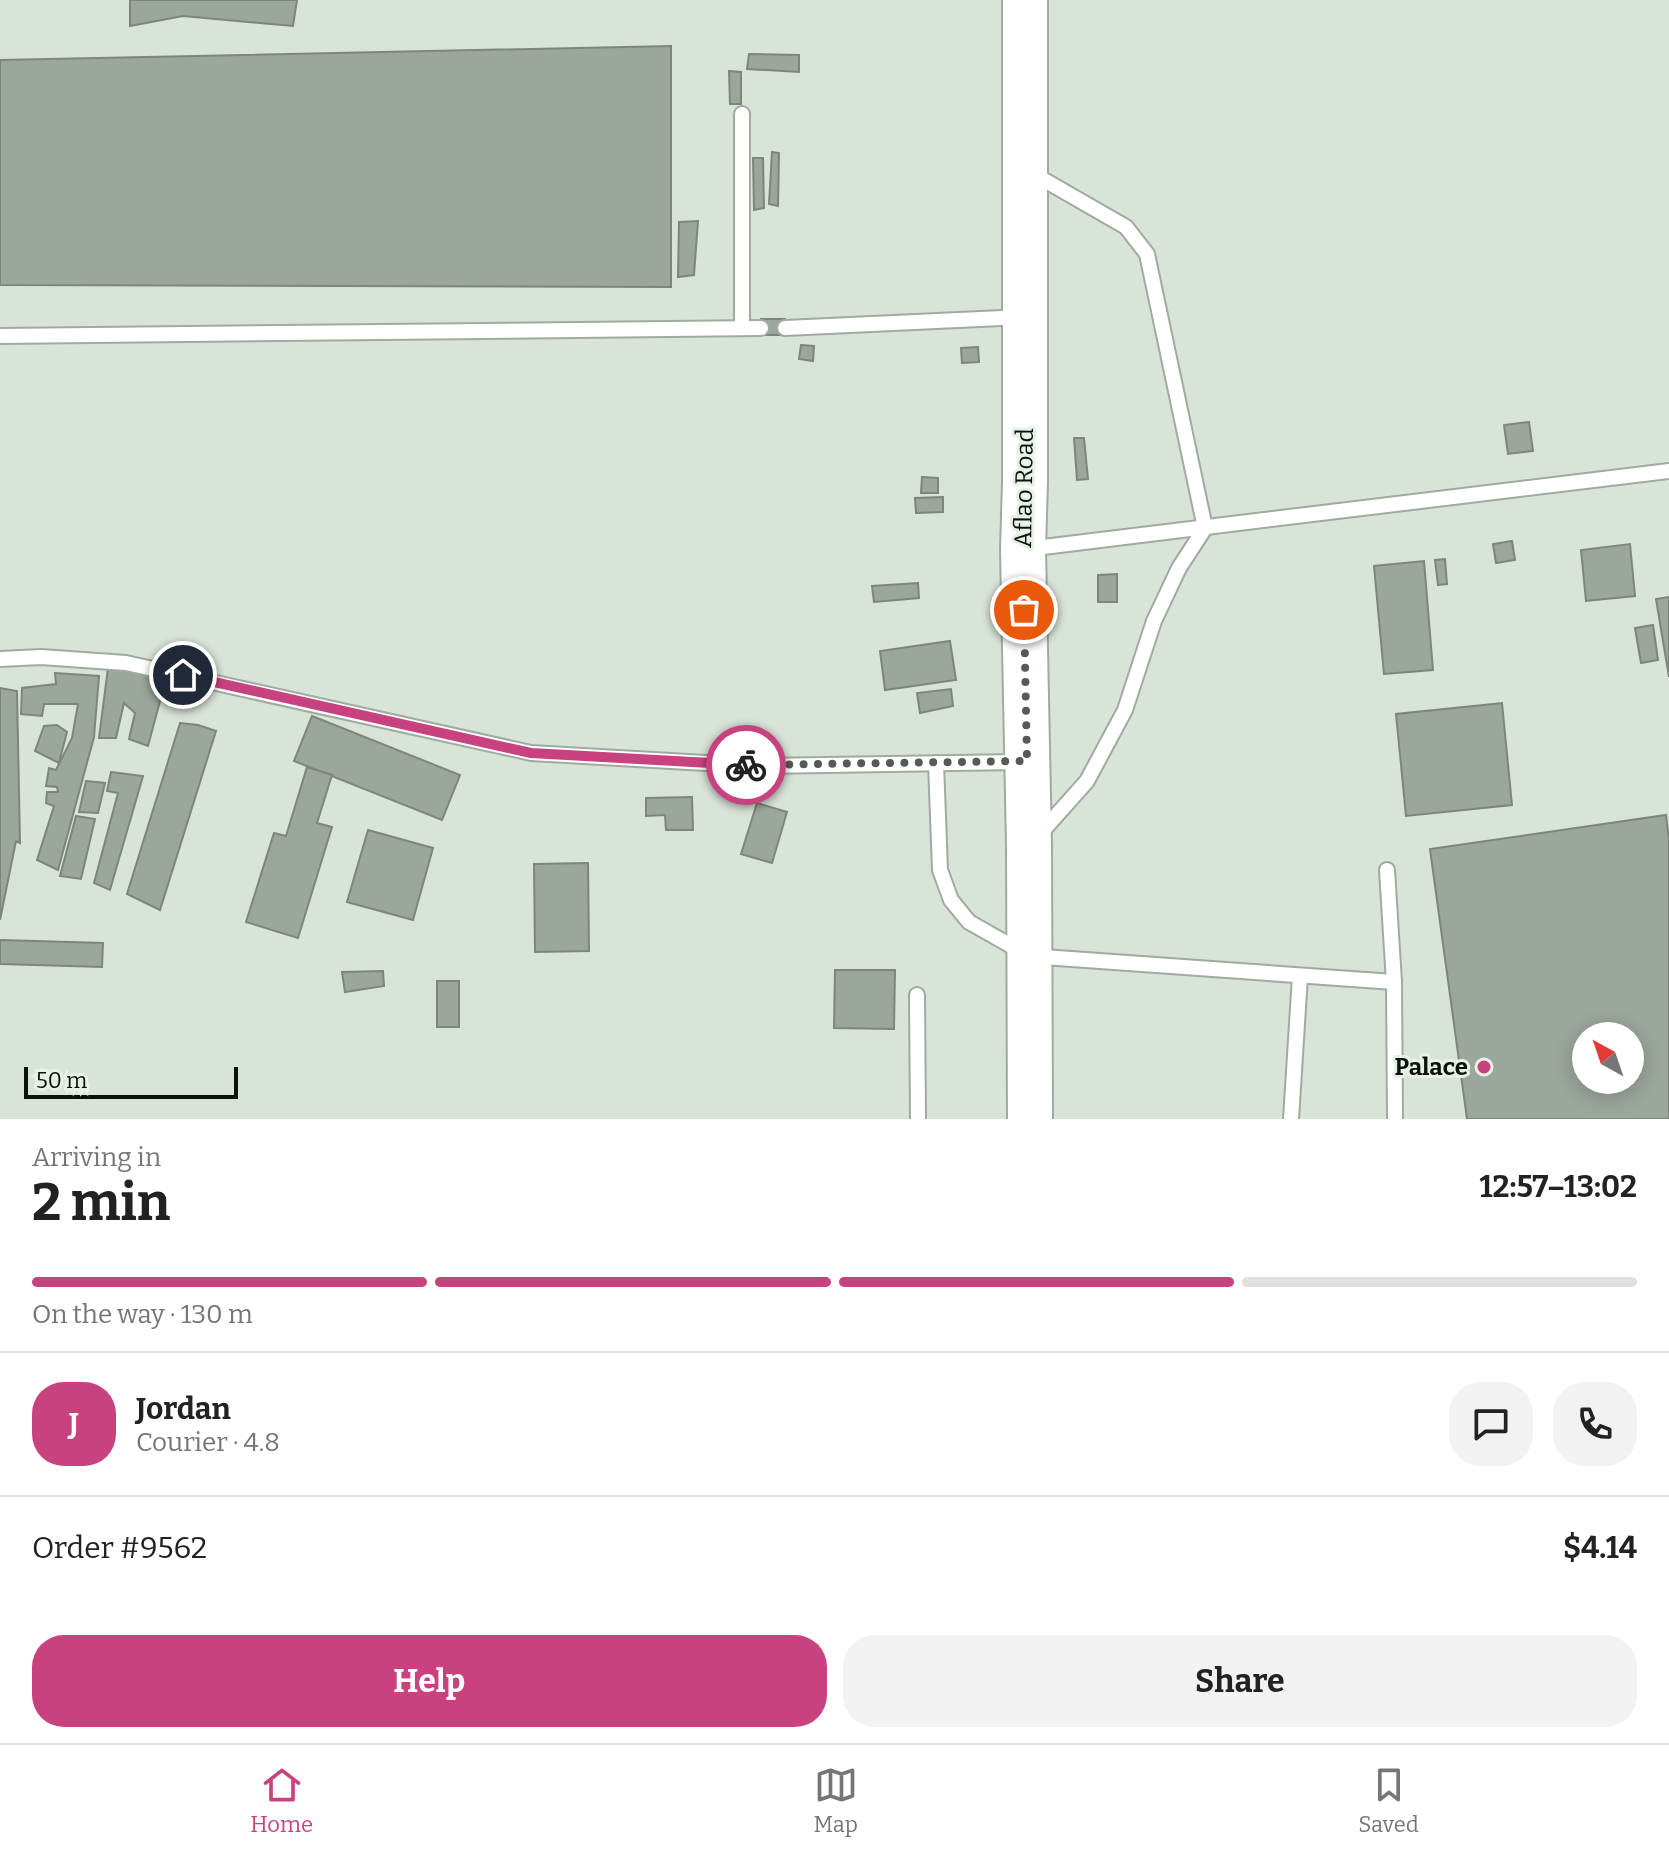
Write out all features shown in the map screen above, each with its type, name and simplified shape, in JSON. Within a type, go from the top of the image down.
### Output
[{"type":"highway","name":"Aflao Road","points":[[1025,0],[1023,549],[1030,1119]]},
{"type":"lane","points":[[742,114],[742,328]]},
{"type":"lane","points":[[1025,169],[1126,227],[1147,254],[1205,528],[1179,568],[1154,621],[1125,710],[1087,781],[1029,846]]},
{"type":"lane","points":[[785,328],[1025,317]]},
{"type":"lane","points":[[0,336],[761,328]]},
{"type":"lane","points":[[1023,549],[1669,471]]},
{"type":"lane","points":[[0,659],[41,657],[126,663],[531,753],[758,766],[1027,761]]},
{"type":"lane","points":[[936,763],[940,870],[951,900],[969,922],[1029,956],[1394,982]]},
{"type":"lane","points":[[1387,870],[1394,982],[1395,1119]]},
{"type":"lane","points":[[1291,1119],[1300,976]]},
{"type":"lane","points":[[917,995],[918,1119]]},
{"type":"building","points":[[130,0],[297,0],[293,26],[183,16],[130,26]]},
{"type":"building","points":[[671,46],[671,287],[0,285],[0,60]]},
{"type":"building","points":[[749,54],[799,55],[799,72],[747,69]]},
{"type":"building","points":[[729,71],[741,72],[741,104],[730,104]]},
{"type":"building","points":[[772,152],[779,153],[778,206],[769,204]]},
{"type":"building","points":[[753,158],[763,158],[764,208],[754,210]]},
{"type":"building","points":[[698,221],[694,275],[678,277],[679,222]]},
{"type":"building","points":[[761,319],[785,319],[785,335],[761,335]]},
{"type":"building","points":[[801,345],[814,346],[813,361],[799,359]]},
{"type":"building","points":[[978,347],[979,362],[962,363],[961,348]]},
{"type":"building","points":[[1529,422],[1533,451],[1508,454],[1504,425]]},
{"type":"building","points":[[1074,438],[1084,438],[1088,479],[1077,480]]},
{"type":"building","points":[[922,477],[938,478],[938,493],[921,493]]},
{"type":"building","points":[[943,497],[943,512],[916,513],[915,498]]},
{"type":"building","points":[[1512,541],[1515,560],[1496,563],[1493,544]]},
{"type":"building","points":[[1630,544],[1635,596],[1586,601],[1581,550]]},
{"type":"building","points":[[1445,559],[1447,584],[1438,585],[1435,560]]},
{"type":"building","points":[[1424,561],[1433,670],[1384,674],[1374,566]]},
{"type":"building","points":[[1117,574],[1117,602],[1098,602],[1098,575]]},
{"type":"building","points":[[918,583],[919,598],[874,602],[872,586]]},
{"type":"building","points":[[1669,597],[1669,677],[1656,599]]},
{"type":"building","points":[[1653,625],[1658,660],[1641,663],[1635,628]]},
{"type":"building","points":[[950,641],[956,680],[885,690],[880,651]]},
{"type":"building","points":[[108,668],[160,673],[160,701],[148,746],[129,739],[135,713],[124,703],[116,738],[99,738]]},
{"type":"building","points":[[55,673],[99,676],[94,737],[58,870],[37,860],[54,806],[46,803],[47,792],[58,792],[57,787],[46,786],[49,768],[56,770],[72,738],[78,704],[44,704],[42,716],[21,714],[22,688],[56,684]]},
{"type":"building","points":[[0,688],[17,691],[20,843],[16,841],[0,920]]},
{"type":"building","points":[[951,689],[953,706],[920,713],[917,693]]},
{"type":"building","points":[[1502,703],[1512,805],[1406,816],[1396,714]]},
{"type":"building","points":[[312,716],[460,775],[442,820],[294,761]]},
{"type":"building","points":[[180,723],[216,731],[160,910],[127,894]]},
{"type":"building","points":[[57,725],[67,732],[59,763],[35,751],[44,726]]},
{"type":"building","points":[[307,767],[332,775],[317,823],[332,827],[298,938],[246,922],[274,833],[286,836]]},
{"type":"building","points":[[111,772],[143,776],[110,890],[94,883],[118,793],[107,791]]},
{"type":"building","points":[[86,781],[105,783],[98,813],[79,812]]},
{"type":"building","points":[[692,797],[693,830],[666,830],[665,815],[646,816],[646,798]]},
{"type":"building","points":[[757,803],[787,812],[772,863],[741,854]]},
{"type":"building","points":[[1666,815],[1669,839],[1669,1119],[1467,1119],[1430,849]]},
{"type":"building","points":[[76,816],[95,819],[81,879],[60,876]]},
{"type":"building","points":[[368,830],[433,848],[413,920],[347,902]]},
{"type":"building","points":[[588,863],[589,951],[535,952],[534,864]]},
{"type":"building","points":[[0,940],[103,943],[102,967],[0,964]]},
{"type":"building","points":[[835,970],[895,970],[894,1029],[834,1028]]},
{"type":"building","points":[[383,971],[384,986],[345,992],[342,972]]},
{"type":"building","points":[[437,981],[459,981],[459,1027],[437,1027]]},
{"type":"way so far","points":[[746,765],[1027,761],[1024,610]]},
{"type":"place","name":"Palace","points":[[1484,1067]]},
{"type":"route","points":[[183,675],[531,753],[746,765]]}]
